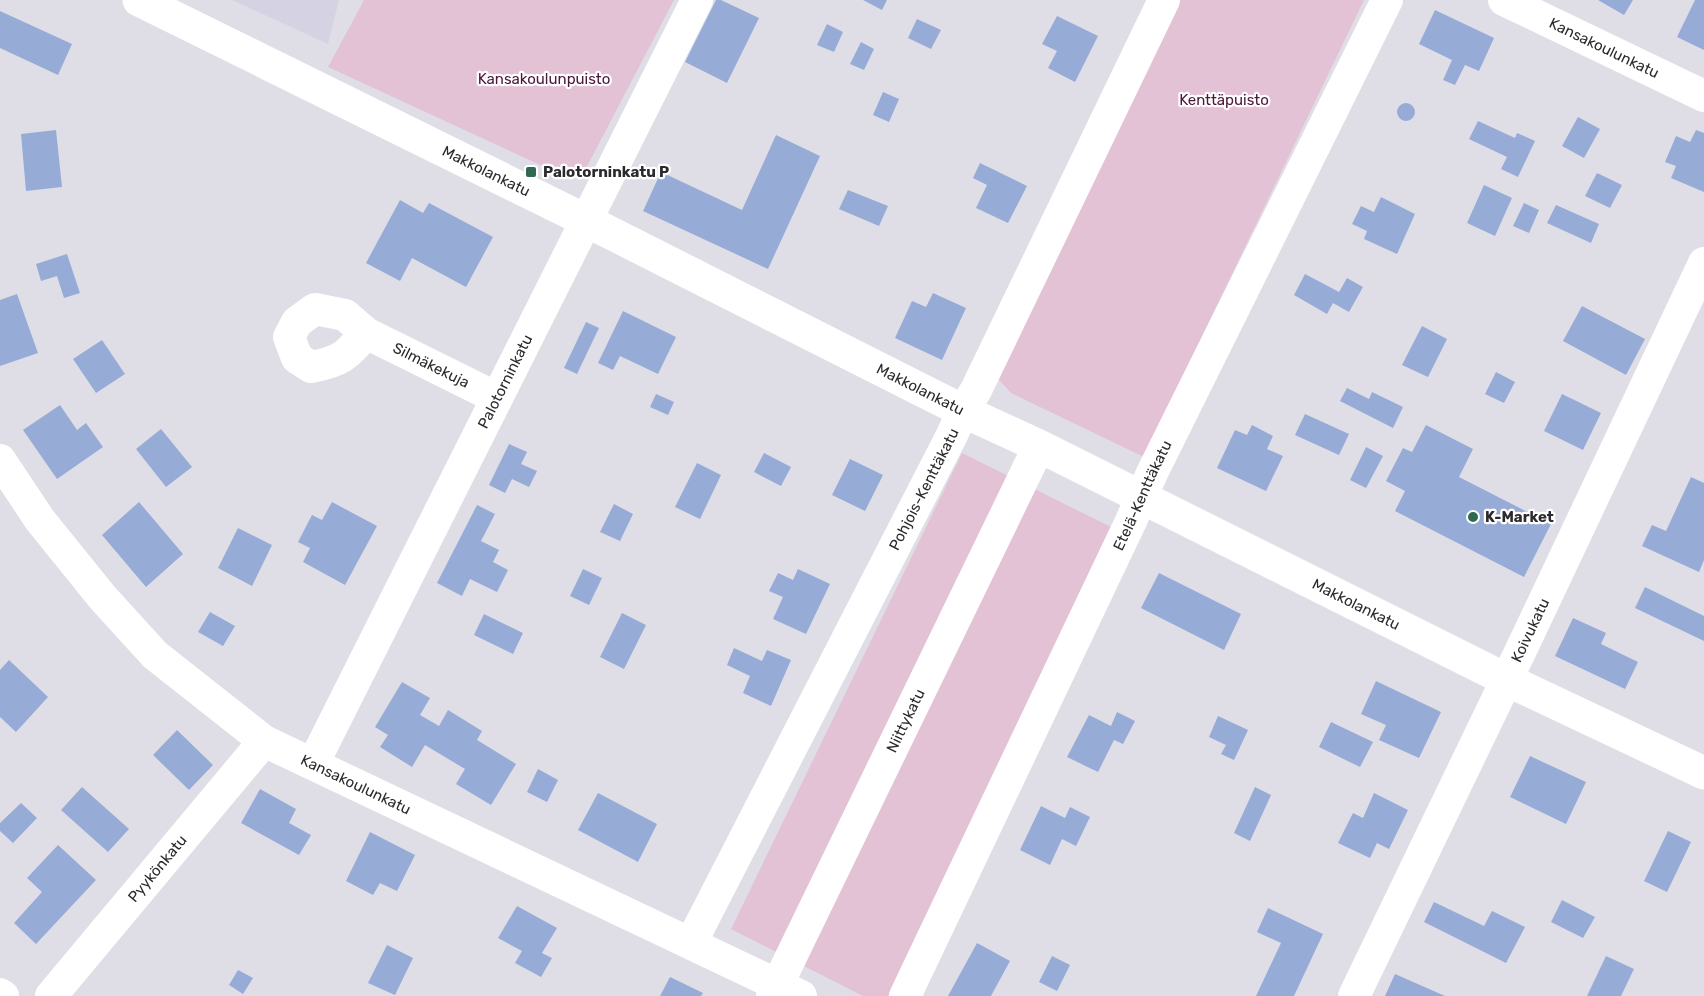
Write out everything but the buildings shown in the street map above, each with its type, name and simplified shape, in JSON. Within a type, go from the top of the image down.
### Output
[{"type":"street","name":"Makkolankatu","points":[[139,0],[587,220],[963,411],[1039,446],[1507,680],[1704,773]]},
{"type":"street","name":"Palotorninkatu","points":[[313,764],[696,0]]},
{"type":"street","name":"Pohjois-Kenttäkatu","points":[[691,943],[963,411],[976,390],[1164,0]]},
{"type":"street","name":"Etelä-Kenttäkatu","points":[[905,996],[1152,473],[1387,0]]},
{"type":"street","name":"Kansakoulunkatu","points":[[1504,0],[1704,96]]},
{"type":"street","name":"Koivukatu","points":[[1354,996],[1507,680],[1704,262]]},
{"type":"street","name":"Silmäkekuja","points":[[366,333],[497,398]]},
{"type":"street","name":"Niittykatu","points":[[783,992],[1039,446]]},
{"type":"street","name":"Kansakoulunkatu","points":[[0,460],[40,520],[104,598],[155,655],[264,741],[691,943],[783,992]]},
{"type":"street","name":"Pyykönkatu","points":[[51,996],[264,741]]},
{"type":"shaded area","points":[[232,0],[339,0],[328,44]]},
{"type":"green space","name":"Kansakoulunpuisto","points":[[364,0],[674,0],[582,176],[551,170],[328,67]]},
{"type":"green space","name":"Kenttäpuisto","points":[[1180,0],[1364,0],[1144,457],[1011,393],[998,379]]},
{"type":"green space","points":[[962,453],[1111,527],[888,996],[863,996],[731,929]]},
{"type":"place","name":"Palotorninkatu P","points":[[531,172]]},
{"type":"place","name":"K-Market","points":[[1473,517]]}]
